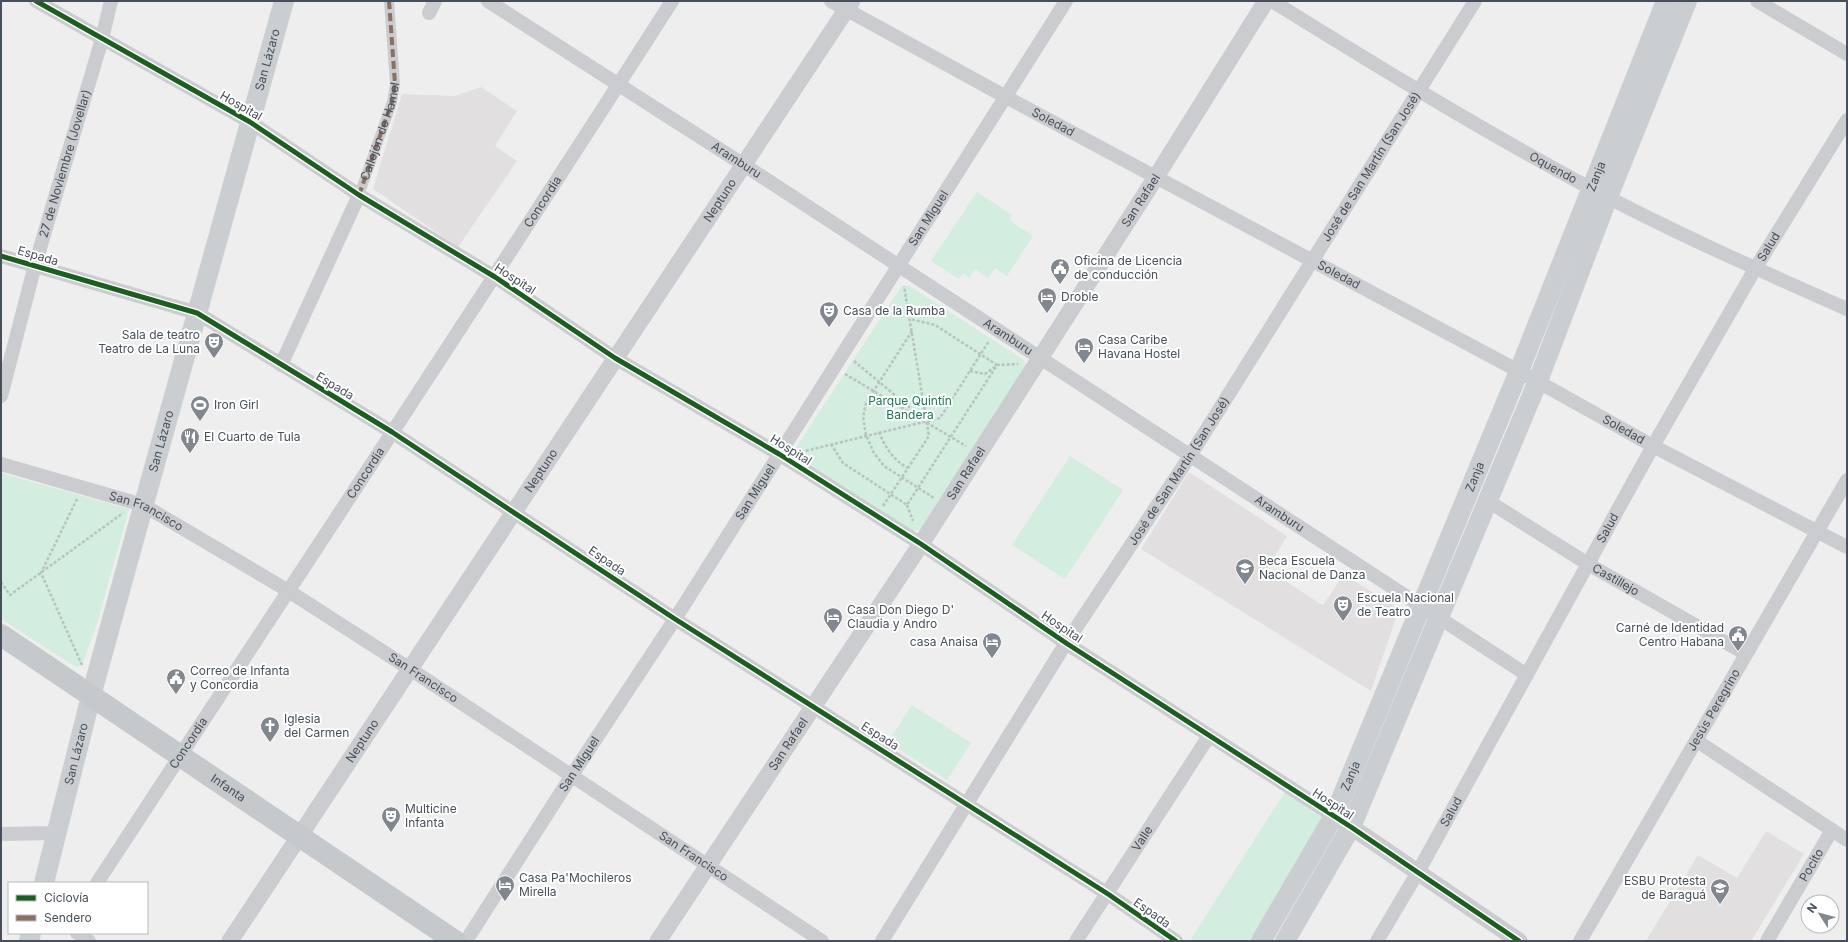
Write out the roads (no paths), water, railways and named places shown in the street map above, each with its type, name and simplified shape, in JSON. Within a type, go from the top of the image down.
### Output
[{"type":"main road","name":"San Lázaro","points":[[44,882],[91,696],[284,1]]},
{"type":"main road","name":"Zanja","points":[[1285,941],[1351,827],[1538,381],[1599,193],[1666,1]]},
{"type":"main road","name":"Zanja","points":[[1261,941],[1334,816],[1519,371],[1687,1]]},
{"type":"main road","name":"Infanta","points":[[1,635],[455,941]]},
{"type":"street","name":"Hospital","points":[[36,1],[250,122],[359,195],[495,277],[615,358],[779,454],[882,512],[921,544],[1066,642],[1351,827],[1519,941]]},
{"type":"street","name":"27 de Noviembre (Jovellar)","points":[[1,396],[35,265],[102,39],[111,1]]},
{"type":"street","name":"Callejón de Hamel","points":[[281,365],[359,195],[392,102],[395,84],[389,1]]},
{"type":"street","name":"Aramburu","points":[[488,1],[618,86],[744,165],[1527,675]]},
{"type":"street","name":"Concordia","points":[[98,882],[208,715],[287,590],[495,277],[672,1]]},
{"type":"street","name":"Soledad","points":[[831,1],[850,5],[1006,97],[1538,381],[1653,446],[1847,547]]},
{"type":"street","name":"San Miguel","points":[[466,941],[572,775],[676,619],[1066,1]]},
{"type":"street","name":"San Rafael","points":[[658,941],[706,866],[921,544],[1156,177],[1266,1]]},
{"type":"street","name":"Oquendo","points":[[1272,1],[1420,91],[1599,193],[1755,269],[1847,309]]},
{"type":"street","name":"José de San Martín (San José)","points":[[882,941],[1066,642],[1190,456],[1475,1]]},
{"type":"street","points":[[1757,1],[1847,54]]},
{"type":"street","name":"Neptuno","points":[[230,941],[850,5]]},
{"type":"street","name":"Salud","points":[[1377,941],[1418,872],[1653,446],[1755,269],[1847,120]]},
{"type":"street","name":"Espada","points":[[1,256],[197,313],[392,432],[676,619],[1108,894],[1176,941]]},
{"type":"street","name":"San Francisco","points":[[1,464],[143,505],[287,590],[572,775],[706,866],[822,941]]},
{"type":"street","name":"Jesús Peregrino","points":[[1580,941],[1847,480]]},
{"type":"street","name":"Castillejo","points":[[1488,501],[1588,564],[1746,654]]},
{"type":"street","name":"Valle","points":[[1076,941],[1108,894],[1209,736]]},
{"type":"street","points":[[1697,741],[1847,840]]},
{"type":"street","name":"Pocito","points":[[1767,941],[1832,830]]},
{"type":"street","points":[[1,834],[57,833]]},
{"type":"street","points":[[78,934],[89,941]]},
{"type":"place","name":"Oficina de Licencia de conducción","points":[[1060,285]]},
{"type":"place","name":"Droble","points":[[1047,314]]},
{"type":"place","name":"Casa de la Rumba","points":[[829,328]]},
{"type":"place","name":"Sala de teatro Teatro de La Luna","points":[[214,359]]},
{"type":"place","name":"Casa Caribe Havana Hostel","points":[[1084,364]]},
{"type":"place","name":"Iron Girl","points":[[200,422]]},
{"type":"place","name":"El Cuarto de Tula","points":[[190,454]]},
{"type":"place","name":"Beca Escuela Nacional de Danza","points":[[1245,585]]},
{"type":"place","name":"Escuela Nacional de Teatro","points":[[1343,622]]},
{"type":"place","name":"Casa Don Diego D' Claudia y Andro","points":[[833,634]]},
{"type":"place","name":"Carné de Identidad Centro Habana","points":[[1738,652]]},
{"type":"place","name":"casa Anaisa","points":[[992,659]]},
{"type":"place","name":"Correo de Infanta y Concordia","points":[[176,695]]},
{"type":"place","name":"Iglesia del Carmen","points":[[270,743]]},
{"type":"place","name":"Multicine Infanta","points":[[391,833]]},
{"type":"place","name":"Casa Pa'Mochileros Mirella","points":[[505,902]]},
{"type":"place","name":"ESBU Protesta de Baraguá","points":[[1720,905]]},
{"type":"park label","name":"Parque Quintín Bandera","points":[[910,408]]}]
